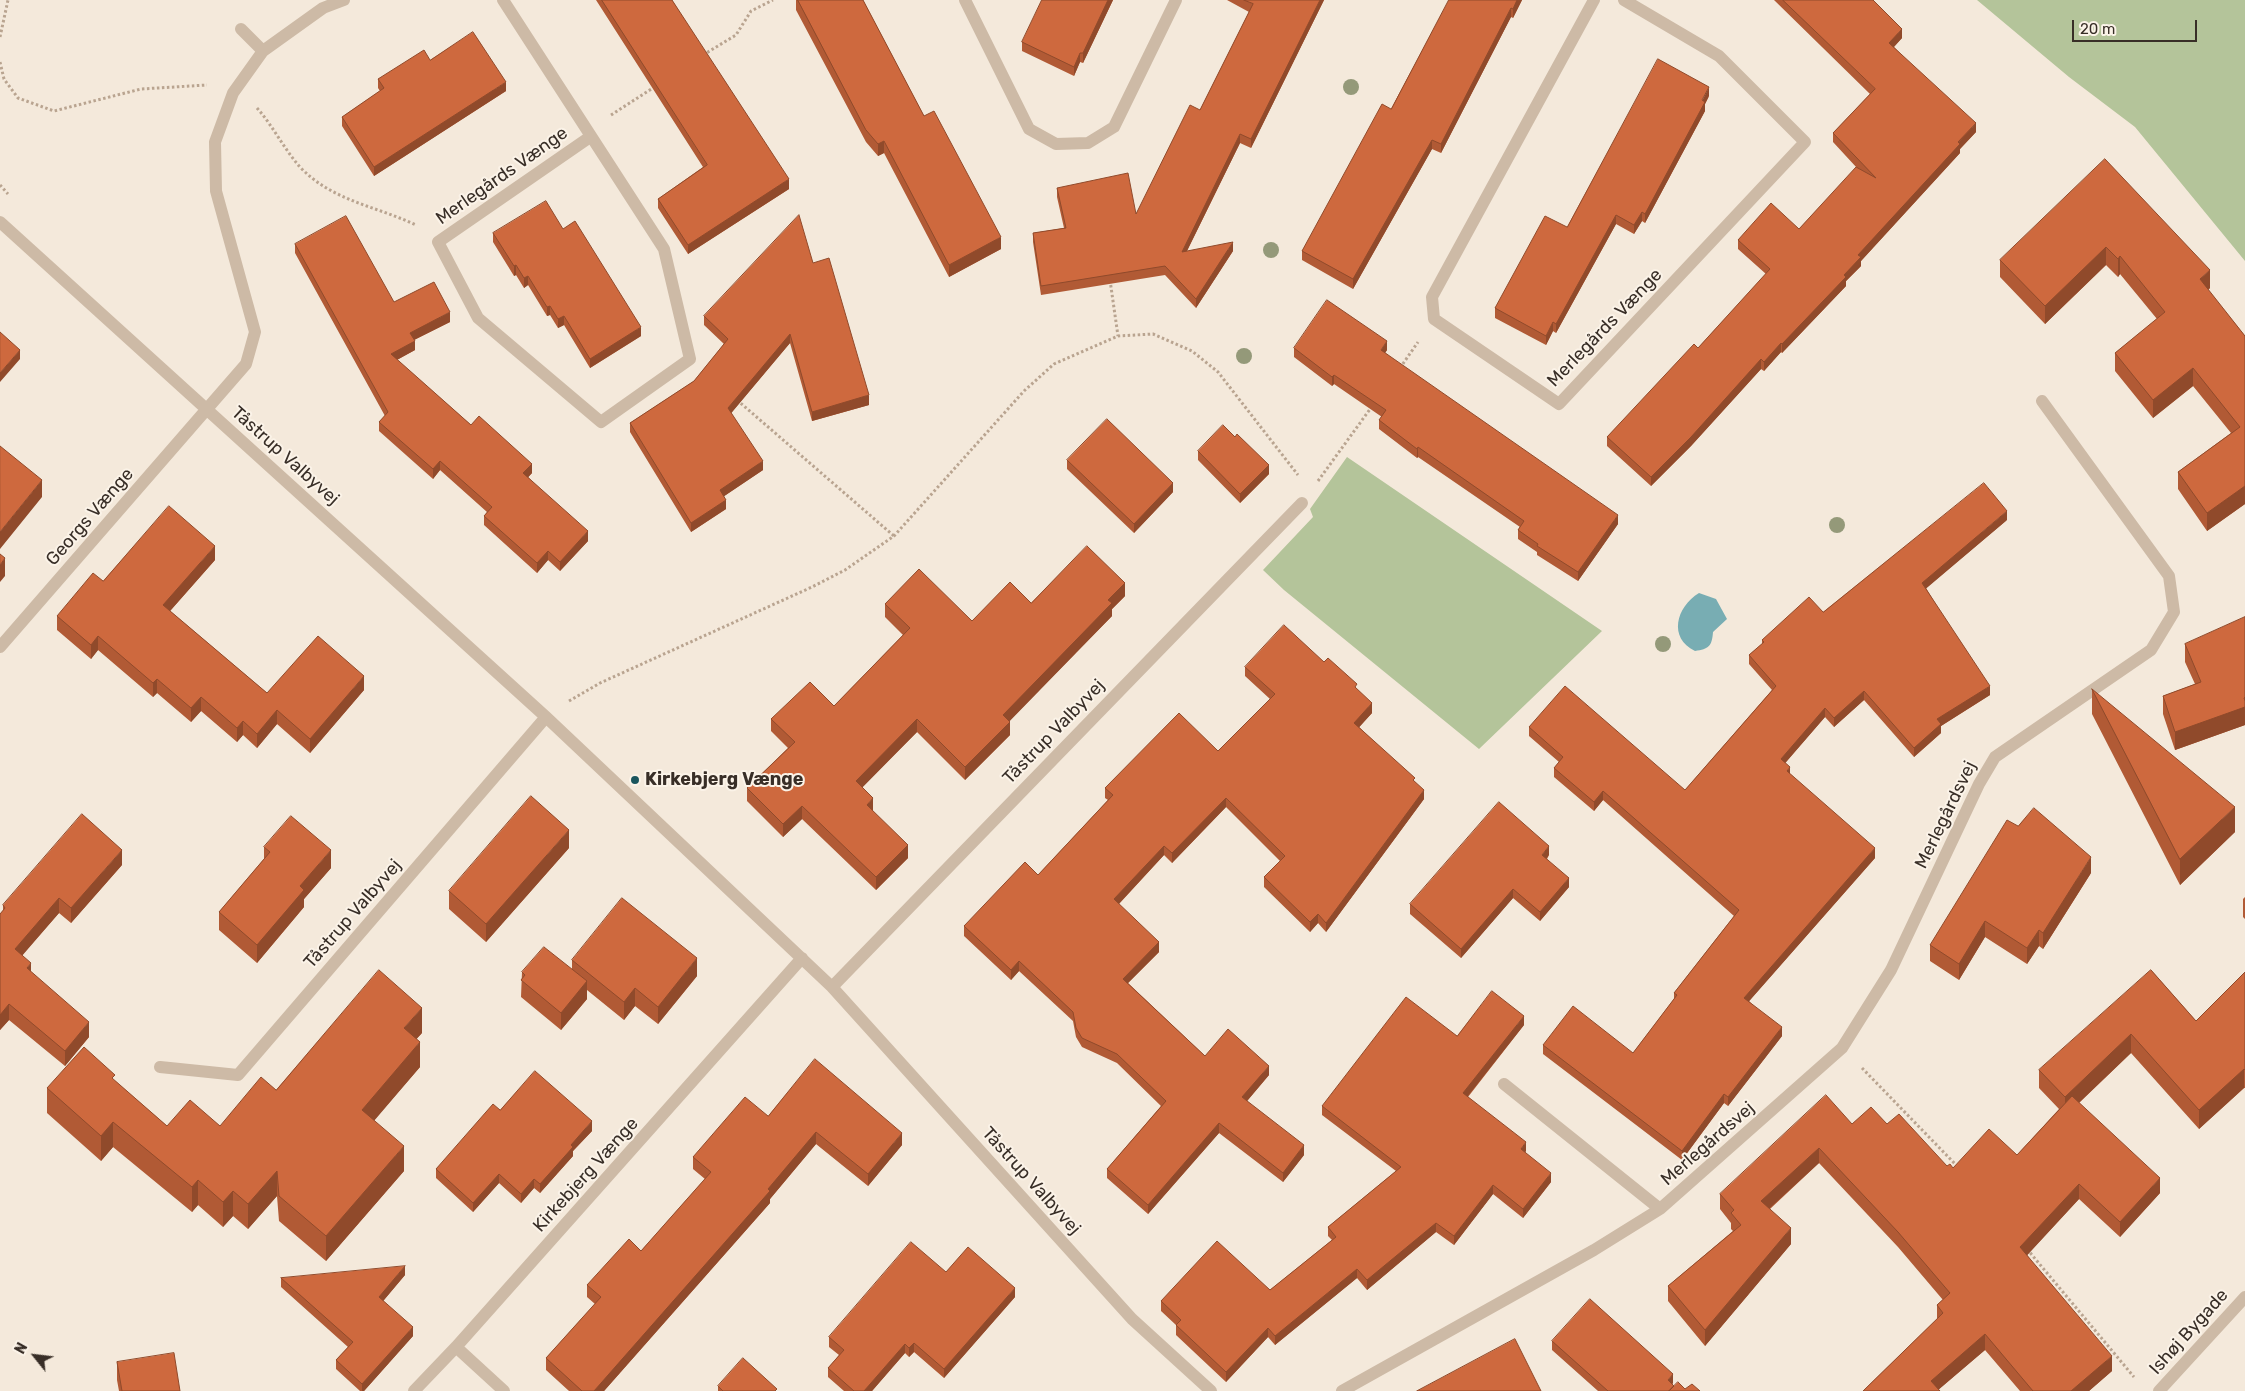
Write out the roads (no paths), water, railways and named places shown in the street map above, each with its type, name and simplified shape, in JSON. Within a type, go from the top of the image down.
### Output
[{"type":"street","points":[[207,410],[246,364],[255,332],[216,191],[215,142],[233,93],[264,51],[323,8],[344,0]]},
{"type":"street","name":"Merlegårds Vænge","points":[[503,0],[664,249],[690,359],[601,422],[478,318],[438,242],[590,137]]},
{"type":"street","points":[[965,0],[1029,129],[1056,144],[1088,143],[1114,127],[1176,0]]},
{"type":"street","name":"Merlegårds Vænge","points":[[1594,0],[1432,297],[1434,320],[1559,404],[1805,142],[1719,56],[1624,0]]},
{"type":"street","points":[[241,29],[264,51]]},
{"type":"street","name":"Tåstrup Valbyvej","points":[[0,222],[546,716],[802,958],[832,987],[1132,1319],[1211,1391]]},
{"type":"street","name":"Merlegårdsvej","points":[[1342,1391],[1594,1250],[1660,1209],[1842,1048],[1891,970],[1979,784],[1995,757],[2151,650],[2174,612],[2169,576],[2042,401]]},
{"type":"street","name":"Georgs Vænge","points":[[0,647],[207,410]]},
{"type":"street","name":"Tåstrup Valbyvej","points":[[832,987],[1302,503]]},
{"type":"street","name":"Tåstrup Valbyvej","points":[[160,1067],[238,1074],[546,716]]},
{"type":"street","name":"Kirkebjerg Vænge","points":[[414,1391],[456,1347],[802,958]]},
{"type":"street","name":"Merlegårdsvej","points":[[1504,1084],[1660,1209]]},
{"type":"street","name":"Ishøj Bygade","points":[[2159,1391],[2245,1297]]},
{"type":"street","points":[[456,1347],[504,1391]]},
{"type":"water","points":[[1699,593],[1716,599],[1727,619],[1713,632],[1712,641],[1709,646],[1695,651],[1686,645],[1681,638],[1678,631],[1678,622],[1685,606]]},
{"type":"place","name":"Kirkebjerg Vænge","points":[[635,780]]}]
